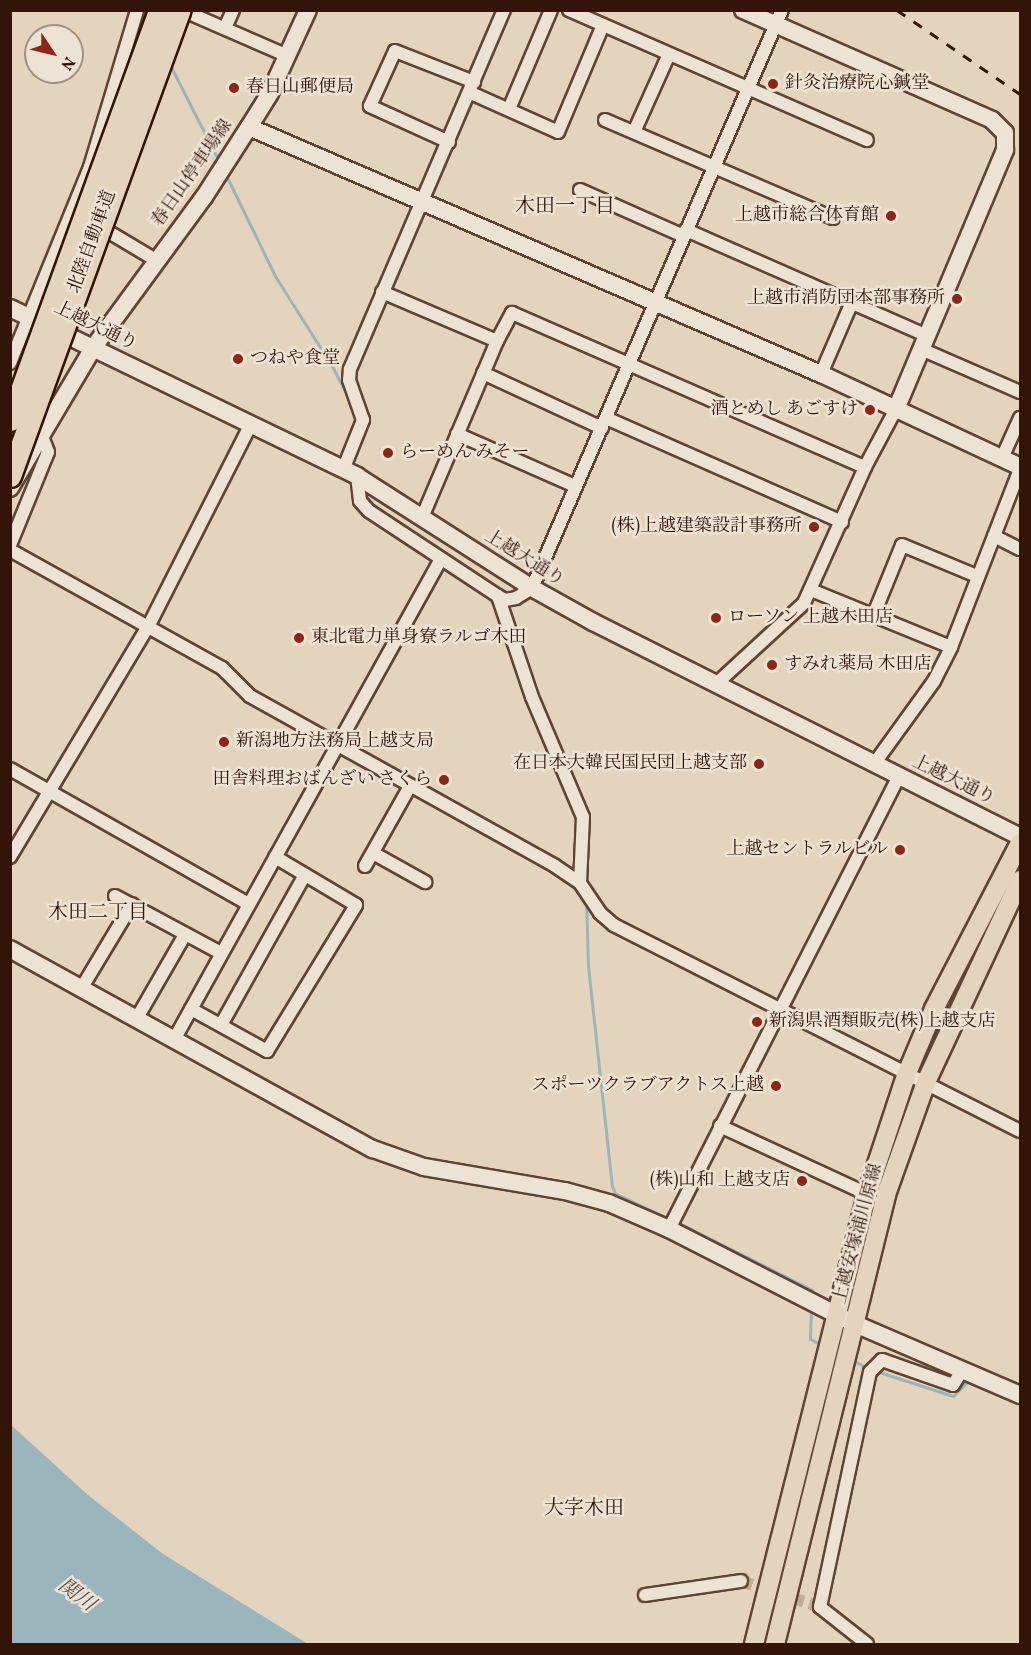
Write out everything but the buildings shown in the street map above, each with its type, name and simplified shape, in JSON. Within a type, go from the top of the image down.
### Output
[{"type":"highway","name":"北陸自動車道","points":[[10,420],[159,10]]},
{"type":"highway","name":"北陸自動車道","points":[[10,476],[181,10]]},
{"type":"main road","name":"上越安塚浦川原線","points":[[775,1644],[846,1320],[867,1194],[907,1073],[934,1009],[1020,843]]},
{"type":"main road","name":"上越安塚浦川原線","points":[[754,1644],[846,1320],[888,1189],[926,1082],[971,978],[1020,880]]},
{"type":"street","points":[[10,363],[90,167],[137,10]]},
{"type":"street","points":[[181,10],[288,56]]},
{"type":"street","points":[[225,28],[233,10]]},
{"type":"street","name":"春日山停車場線","points":[[10,488],[93,348],[204,197],[249,127],[288,56],[308,10]]},
{"type":"street","points":[[504,10],[449,142],[382,292],[350,369],[349,380],[363,420],[350,473],[360,501],[369,511],[505,600],[516,598],[532,588],[782,10]]},
{"type":"street","points":[[509,109],[551,10]]},
{"type":"street","points":[[569,10],[867,140]]},
{"type":"street","points":[[716,684],[787,620],[811,590],[865,467],[897,407],[1005,150],[1005,133],[992,120],[774,27],[743,10]]},
{"type":"street","points":[[449,142],[370,106],[395,51],[558,132],[603,25]]},
{"type":"street","points":[[634,132],[669,54]]},
{"type":"street","points":[[605,120],[833,218]]},
{"type":"street","points":[[249,127],[897,407],[1020,468],[951,647],[934,681],[874,764]]},
{"type":"street","points":[[580,189],[852,302],[924,343],[1020,392]]},
{"type":"street","points":[[72,210],[156,260]]},
{"type":"street","points":[[382,292],[497,341]]},
{"type":"street","points":[[821,374],[852,302]]},
{"type":"street","name":"上越大通り","points":[[10,308],[350,473],[532,588],[716,684],[1020,837]]},
{"type":"street","points":[[422,518],[497,341],[512,313],[865,467]]},
{"type":"street","points":[[483,373],[842,522]]},
{"type":"street","points":[[1002,458],[1020,418]]},
{"type":"street","points":[[10,857],[149,625],[251,424]]},
{"type":"street","points":[[457,434],[575,486]]},
{"type":"street","points":[[10,544],[48,452],[42,436]]},
{"type":"street","points":[[994,536],[1020,549]]},
{"type":"street","points":[[874,614],[902,545],[977,576]]},
{"type":"street","points":[[10,550],[149,625],[222,668],[250,696],[580,883],[600,914],[615,925],[1020,1131]]},
{"type":"street","points":[[175,1038],[441,559]]},
{"type":"street","points":[[811,590],[951,647]]},
{"type":"street","points":[[498,596],[532,697],[583,817],[580,883]]},
{"type":"street","points":[[10,770],[249,904]]},
{"type":"street","points":[[669,1229],[899,776]]},
{"type":"street","points":[[365,866],[411,786]]},
{"type":"street","points":[[373,854],[425,882]]},
{"type":"street","points":[[191,1008],[267,1051],[356,904],[275,858]]},
{"type":"street","points":[[220,1025],[305,875]]},
{"type":"street","points":[[115,896],[221,953]]},
{"type":"street","points":[[81,989],[132,904]]},
{"type":"street","points":[[137,1018],[185,935]]},
{"type":"street","points":[[10,949],[397,1159],[565,1191],[609,1203],[669,1229],[846,1320],[1020,1395]]},
{"type":"street","points":[[720,1126],[867,1194]]},
{"type":"street","points":[[867,1644],[820,1607],[870,1372],[882,1360],[953,1385],[963,1369]]},
{"type":"street","points":[[645,1595],[741,1581]]},
{"type":"water","name":"関川","points":[[11,1425],[88,1495],[163,1554],[308,1644],[11,1644]]},
{"type":"waterway","points":[[170,65],[219,161]]},
{"type":"waterway","points":[[226,175],[275,276],[332,366],[351,403]]},
{"type":"waterway","points":[[369,502],[501,593]]},
{"type":"waterway","points":[[586,898],[588,966],[612,1186],[615,1193],[669,1219]]},
{"type":"waterway","points":[[675,1221],[812,1290],[812,1295]]},
{"type":"waterway","points":[[811,1308],[810,1339],[822,1345]]},
{"type":"waterway","points":[[852,1360],[870,1369]]},
{"type":"waterway","points":[[876,1371],[953,1396],[969,1380]]},
{"type":"tunnel","points":[[741,1581],[820,1607]]},
{"type":"railway","points":[[897,10],[1020,94]]},
{"type":"place","name":"針灸治療院心鍼堂","points":[[773,84]]},
{"type":"place","name":"春日山郵便局","points":[[234,88]]},
{"type":"place","name":"上越市総合体育館","points":[[891,216]]},
{"type":"place","name":"上越市消防団本部事務所","points":[[957,299]]},
{"type":"place","name":"つねや食堂","points":[[238,359]]},
{"type":"place","name":"酒とめし あごすけ","points":[[870,410]]},
{"type":"place","name":"らーめん みそー","points":[[388,453]]},
{"type":"place","name":"(株)上越建築設計事務所","points":[[814,527]]},
{"type":"place","name":"ローソン 上越木田店","points":[[716,618]]},
{"type":"place","name":"東北電力単身寮ラルゴ木田","points":[[299,638]]},
{"type":"place","name":"すみれ薬局 木田店","points":[[772,665]]},
{"type":"place","name":"新潟地方法務局上越支局","points":[[224,742]]},
{"type":"place","name":"在日本大韓民国民団上越支部","points":[[759,764]]},
{"type":"place","name":"田舎料理おばんざい さくら","points":[[444,780]]},
{"type":"place","name":"上越セントラルビル","points":[[900,850]]},
{"type":"place","name":"新潟県酒類販売(株)上越支店","points":[[757,1022]]},
{"type":"place","name":"スポーツクラブアクトス上越","points":[[776,1086]]},
{"type":"place","name":"(株)山和 上越支店","points":[[802,1181]]},
{"type":"district","name":"木田一丁目","points":[[565,207]]},
{"type":"district","name":"木田二丁目","points":[[98,913]]},
{"type":"district","name":"大字木田","points":[[584,1509]]}]
